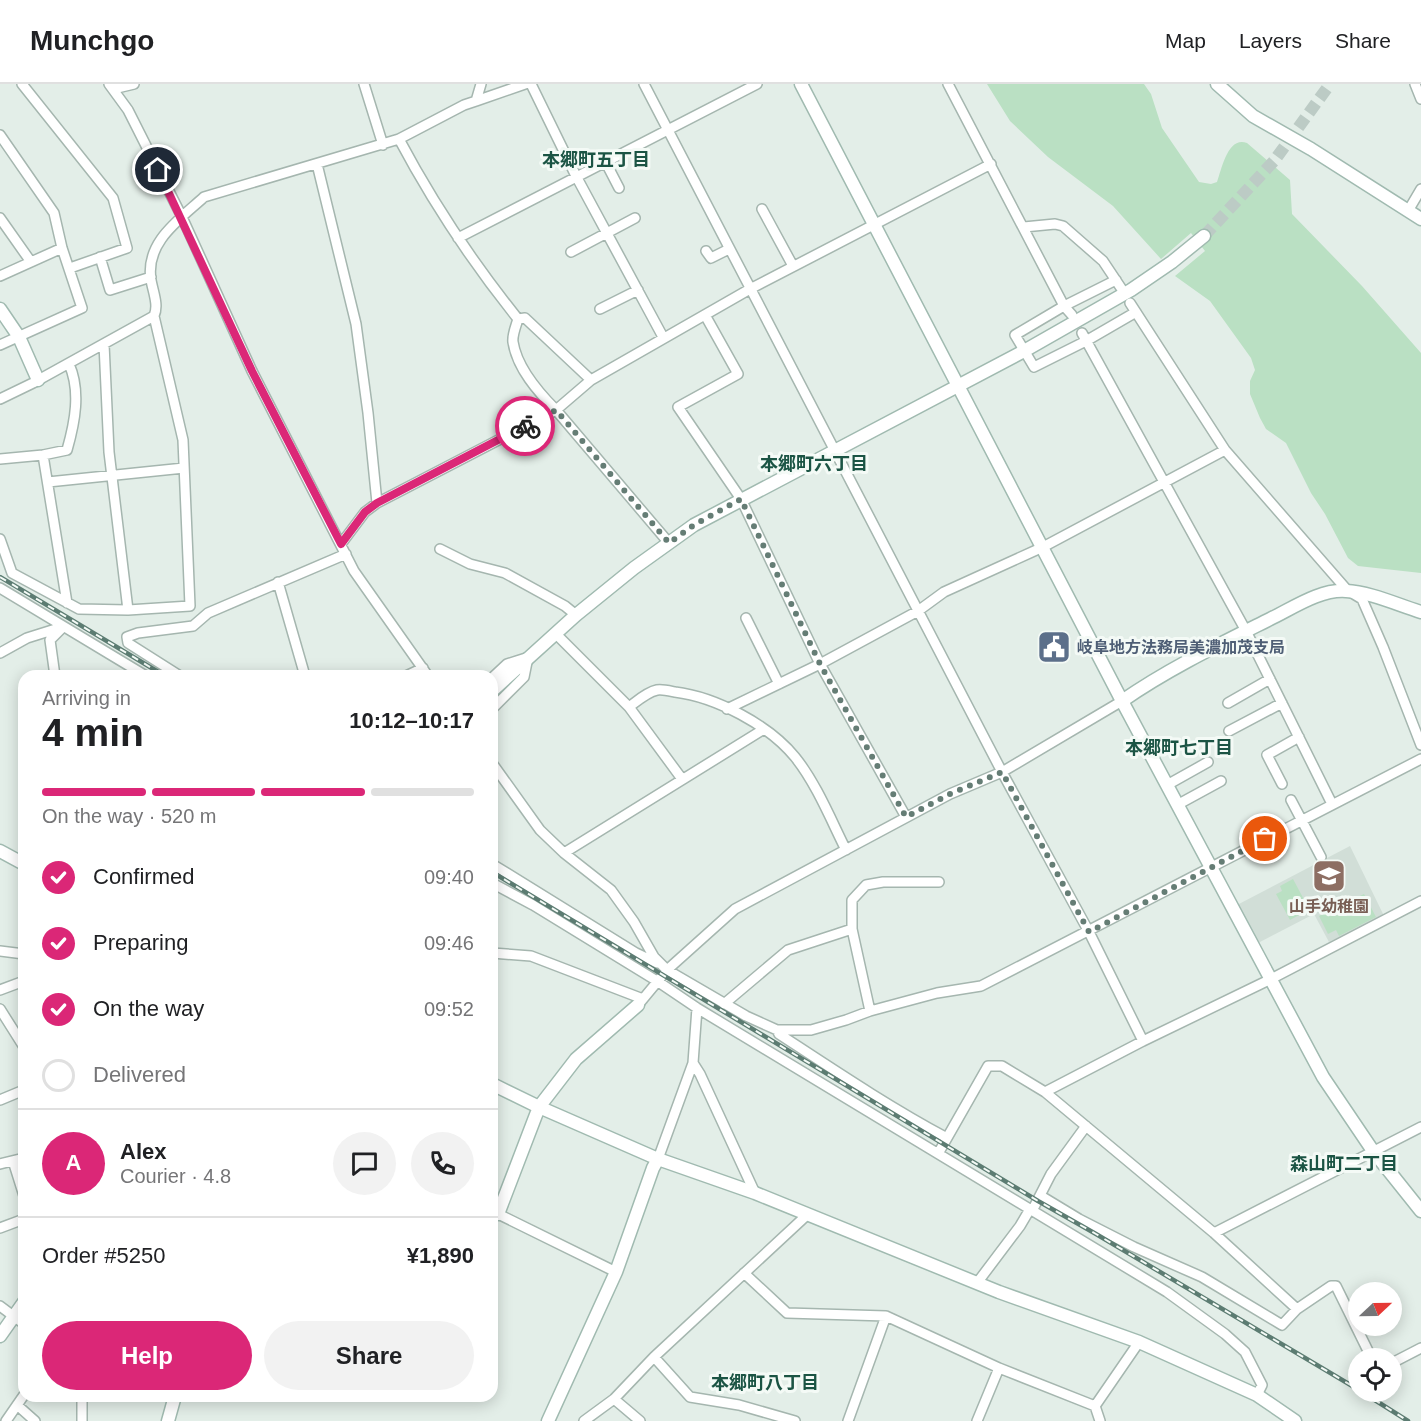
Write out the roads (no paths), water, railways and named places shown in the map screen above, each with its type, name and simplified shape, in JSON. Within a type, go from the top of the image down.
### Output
[{"type":"street","points":[[22,84],[113,198],[127,248],[70,268]]},
{"type":"street","points":[[111,86],[134,84]]},
{"type":"street","points":[[364,84],[383,145]]},
{"type":"street","points":[[476,101],[481,84]]},
{"type":"street","points":[[0,564],[12,573],[79,609],[128,610],[190,606],[183,440],[154,316],[157,309],[150,261],[153,250],[204,197],[383,145],[464,105],[525,84]]},
{"type":"street","points":[[543,84],[532,87],[576,176],[663,337]]},
{"type":"street","points":[[645,84],[1002,772],[1089,932],[1143,1041]]},
{"type":"street","points":[[459,238],[757,84]]},
{"type":"street","points":[[801,84],[1122,700],[1323,1077],[1373,1151],[1421,1211]]},
{"type":"street","points":[[948,84],[1064,306],[1072,315]]},
{"type":"street","points":[[1217,84],[1253,116],[1311,149],[1421,219]]},
{"type":"street","points":[[1415,84],[1421,99]]},
{"type":"street","points":[[111,86],[128,110],[182,218],[252,371],[354,571],[423,670]]},
{"type":"street","points":[[0,135],[54,213],[62,248],[82,308],[0,345]]},
{"type":"street","points":[[399,139],[426,188],[486,279],[518,319]]},
{"type":"street","points":[[605,161],[618,188]]},
{"type":"street","points":[[317,164],[356,324],[377,503]]},
{"type":"street","points":[[341,544],[365,512],[377,503],[556,410],[591,380],[663,337],[793,266],[991,164]]},
{"type":"street","points":[[1408,211],[1421,189]]},
{"type":"street","points":[[762,209],[793,266]]},
{"type":"street","points":[[0,218],[31,262]]},
{"type":"street","points":[[571,252],[635,218]]},
{"type":"street","points":[[1024,227],[1055,224],[1063,226],[1103,261],[1118,284],[1064,306],[1015,335],[1034,367],[1084,337],[1136,312]]},
{"type":"street","points":[[498,685],[576,615],[634,568],[694,525],[1024,351],[1131,290],[1172,262],[1204,236]]},
{"type":"street","points":[[0,276],[62,248]]},
{"type":"street","points":[[706,251],[711,258],[729,249]]},
{"type":"street","points":[[100,257],[110,290],[151,277]]},
{"type":"street","points":[[600,309],[638,290]]},
{"type":"street","points":[[1130,303],[1225,450],[1347,590],[1362,599],[1421,745]]},
{"type":"street","points":[[0,309],[19,337],[38,380]]},
{"type":"street","points":[[705,315],[738,374],[678,407],[741,499],[820,664],[906,817]]},
{"type":"street","points":[[0,399],[69,364],[154,316]]},
{"type":"street","points":[[518,319],[525,318],[591,380]]},
{"type":"street","points":[[518,319],[512,340],[537,391],[556,410],[669,543]]},
{"type":"street","points":[[1084,337],[1246,631],[1332,804]]},
{"type":"street","points":[[104,344],[112,477],[128,610]]},
{"type":"street","points":[[0,459],[67,450],[75,423],[75,383],[69,364]]},
{"type":"street","points":[[727,709],[820,664],[918,611],[944,592],[1043,547],[1225,450]]},
{"type":"street","points":[[43,455],[68,603]]},
{"type":"street","points":[[48,482],[184,468]]},
{"type":"street","points":[[0,539],[12,573]]},
{"type":"street","points":[[440,549],[470,564],[505,573],[565,606],[576,615]]},
{"type":"street","points":[[171,670],[128,643],[128,637],[138,633],[193,626],[208,613],[346,554]]},
{"type":"street","points":[[278,582],[304,670]]},
{"type":"street","points":[[0,588],[136,670]]},
{"type":"street","points":[[498,1205],[539,1107],[576,1059],[641,1002],[664,968],[735,909],[950,794],[1002,772],[1176,668],[1320,595],[1347,590],[1421,612]]},
{"type":"street","points":[[746,618],[779,684]]},
{"type":"street","points":[[0,653],[27,638],[62,627]]},
{"type":"street","points":[[54,670],[50,640],[62,627]]},
{"type":"street","points":[[556,634],[629,707],[682,779]]},
{"type":"street","points":[[498,672],[507,664],[528,657]]},
{"type":"street","points":[[498,703],[524,677],[528,657]]},
{"type":"street","points":[[1228,703],[1270,679]]},
{"type":"street","points":[[629,707],[657,690],[687,693],[708,699],[764,729],[783,745],[805,771],[846,850]]},
{"type":"street","points":[[1229,731],[1282,704]]},
{"type":"street","points":[[564,853],[764,729]]},
{"type":"street","points":[[1282,784],[1267,754],[1299,737]]},
{"type":"street","points":[[498,868],[724,1004],[777,1030],[811,1030],[937,993],[981,986],[1421,759]]},
{"type":"street","points":[[1167,785],[1208,762]]},
{"type":"street","points":[[498,775],[540,830],[564,853],[611,890],[634,922],[654,957],[664,968]]},
{"type":"street","points":[[1178,805],[1221,781]]},
{"type":"street","points":[[1291,800],[1321,857]]},
{"type":"street","points":[[0,851],[18,861]]},
{"type":"street","points":[[870,1011],[852,929],[852,900],[866,885],[883,882],[939,882]]},
{"type":"street","points":[[498,885],[533,904],[697,1008],[939,1152],[1167,1292],[1225,1334],[1245,1352],[1263,1385],[1257,1395]]},
{"type":"street","points":[[1045,1092],[1421,901]]},
{"type":"street","points":[[724,1004],[788,950],[852,929]]},
{"type":"street","points":[[0,951],[18,953]]},
{"type":"street","points":[[498,953],[531,956],[641,1002]]},
{"type":"street","points":[[0,990],[18,983]]},
{"type":"street","points":[[548,1421],[616,1272],[693,1064],[697,1008]]},
{"type":"street","points":[[0,1009],[18,1038]]},
{"type":"street","points":[[777,1030],[779,1034],[822,1062],[946,1138]]},
{"type":"street","points":[[693,1064],[700,1074],[755,1193]]},
{"type":"street","points":[[939,1152],[988,1066],[1002,1066],[1045,1092],[1214,1233],[1297,1309]]},
{"type":"street","points":[[498,1087],[658,1159],[755,1193],[977,1283],[1139,1342],[1257,1395],[1295,1421]]},
{"type":"street","points":[[0,1100],[18,1092]]},
{"type":"street","points":[[977,1283],[1041,1196],[1052,1174],[1086,1126]]},
{"type":"street","points":[[1214,1233],[1421,1127]]},
{"type":"street","points":[[0,1164],[18,1160]]},
{"type":"street","points":[[13,1161],[18,1177]]},
{"type":"street","points":[[1041,1196],[1078,1219],[1202,1277],[1282,1325],[1297,1309],[1331,1286],[1336,1286],[1367,1348]]},
{"type":"street","points":[[498,1213],[616,1272]]},
{"type":"street","points":[[584,1421],[614,1399],[654,1357],[808,1214]]},
{"type":"street","points":[[0,1228],[18,1221]]},
{"type":"street","points":[[744,1273],[787,1313],[886,1316],[999,1368],[1095,1406],[1100,1421]]},
{"type":"street","points":[[0,1306],[18,1320]]},
{"type":"street","points":[[848,1421],[886,1316]]},
{"type":"street","points":[[0,1336],[18,1322]]},
{"type":"street","points":[[1095,1406],[1139,1342]]},
{"type":"street","points":[[1402,1358],[1421,1348]]},
{"type":"street","points":[[654,1357],[690,1397],[739,1405],[795,1421]]},
{"type":"street","points":[[977,1421],[999,1368]]},
{"type":"street","points":[[614,1399],[640,1421]]},
{"type":"street","points":[[6,1421],[19,1402]]},
{"type":"street","points":[[82,1402],[82,1421]]},
{"type":"street","points":[[168,1421],[173,1402]]},
{"type":"street","points":[[17,1405],[35,1421]]},
{"type":"tunnel","points":[[1204,236],[1274,161],[1330,84]]},
{"type":"railway","points":[[0,577],[155,670]]},
{"type":"railway","points":[[498,876],[1038,1201],[1348,1383]]},
{"type":"railway","points":[[1378,1402],[1408,1421]]},
{"type":"place","name":"岐阜地方法務局美濃加茂支局","points":[[1054,647]]},
{"type":"place","name":"山手幼稚園","points":[[1329,876]]},
{"type":"district","name":"本郷町五丁目","points":[[596,160]]},
{"type":"district","name":"本郷町六丁目","points":[[814,464]]},
{"type":"district","name":"本郷町七丁目","points":[[1179,748]]},
{"type":"district","name":"森山町二丁目","points":[[1344,1164]]},
{"type":"district","name":"本郷町八丁目","points":[[765,1383]]}]
